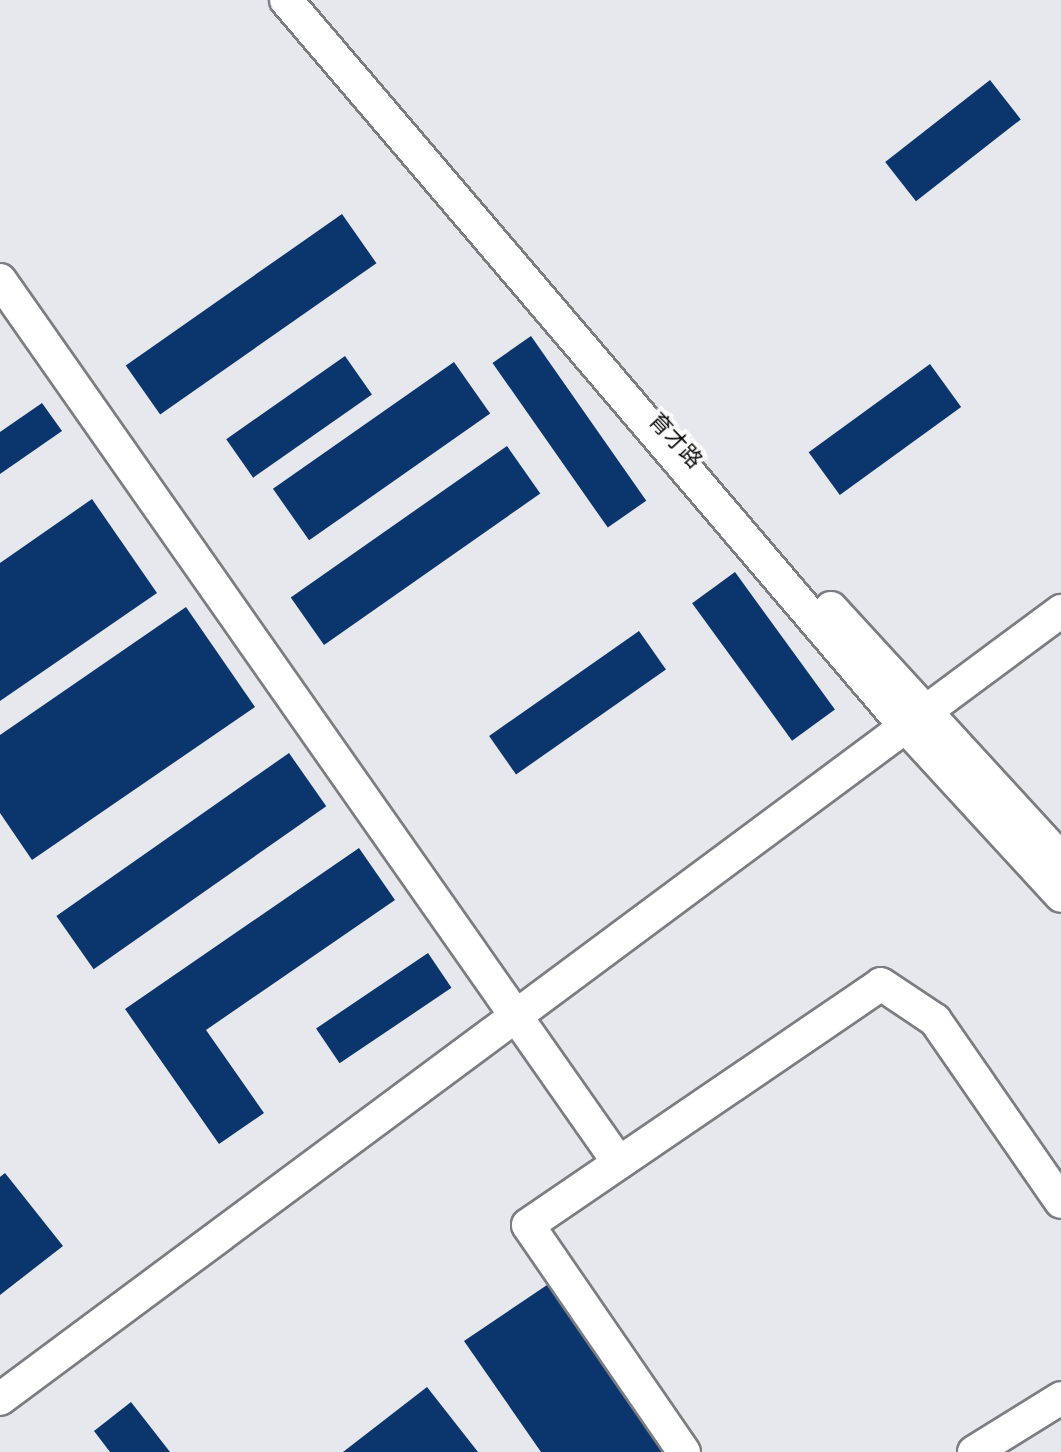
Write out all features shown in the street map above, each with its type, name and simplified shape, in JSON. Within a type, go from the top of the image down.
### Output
[{"type":"street","points":[[286,0],[915,717],[1061,896]]},
{"type":"street","name":"育才路","points":[[314,0],[646,410],[915,717],[1061,859]]},
{"type":"street","points":[[0,280],[619,1163]]},
{"type":"street","points":[[0,1399],[518,1018],[915,717],[1061,611]]},
{"type":"street","points":[[684,1452],[528,1225],[881,984],[935,1020],[1061,1202]]},
{"type":"street","points":[[974,1452],[1061,1398]]},
{"type":"building","points":[[990,80],[1021,119],[916,201],[885,162]]},
{"type":"building","points":[[342,214],[376,263],[160,415],[126,365]]},
{"type":"building","points":[[531,336],[646,501],[608,528],[492,363]]},
{"type":"building","points":[[345,356],[372,395],[253,478],[226,439]]},
{"type":"building","points":[[454,362],[490,414],[309,540],[273,489]]},
{"type":"building","points":[[930,364],[961,407],[840,495],[809,452]]},
{"type":"building","points":[[42,403],[62,431],[0,474],[0,432]]},
{"type":"building","points":[[507,446],[540,494],[324,645],[291,597]]},
{"type":"building","points":[[92,499],[157,593],[0,701],[0,563]]},
{"type":"building","points":[[735,572],[835,710],[792,741],[692,603]]},
{"type":"building","points":[[186,607],[255,707],[32,860],[0,813],[0,735]]},
{"type":"building","points":[[639,631],[666,670],[516,774],[489,736]]},
{"type":"building","points":[[289,753],[326,806],[94,969],[56,916]]},
{"type":"building","points":[[359,848],[395,900],[206,1030],[264,1113],[219,1144],[125,1009]]},
{"type":"building","points":[[428,953],[451,988],[340,1063],[316,1028]]},
{"type":"building","points":[[5,1173],[63,1246],[0,1295],[0,1177]]},
{"type":"building","points":[[553,1281],[671,1452],[541,1452],[464,1341]]},
{"type":"building","points":[[427,1387],[478,1452],[343,1452]]},
{"type":"building","points":[[131,1402],[170,1452],[110,1452],[94,1431]]}]
